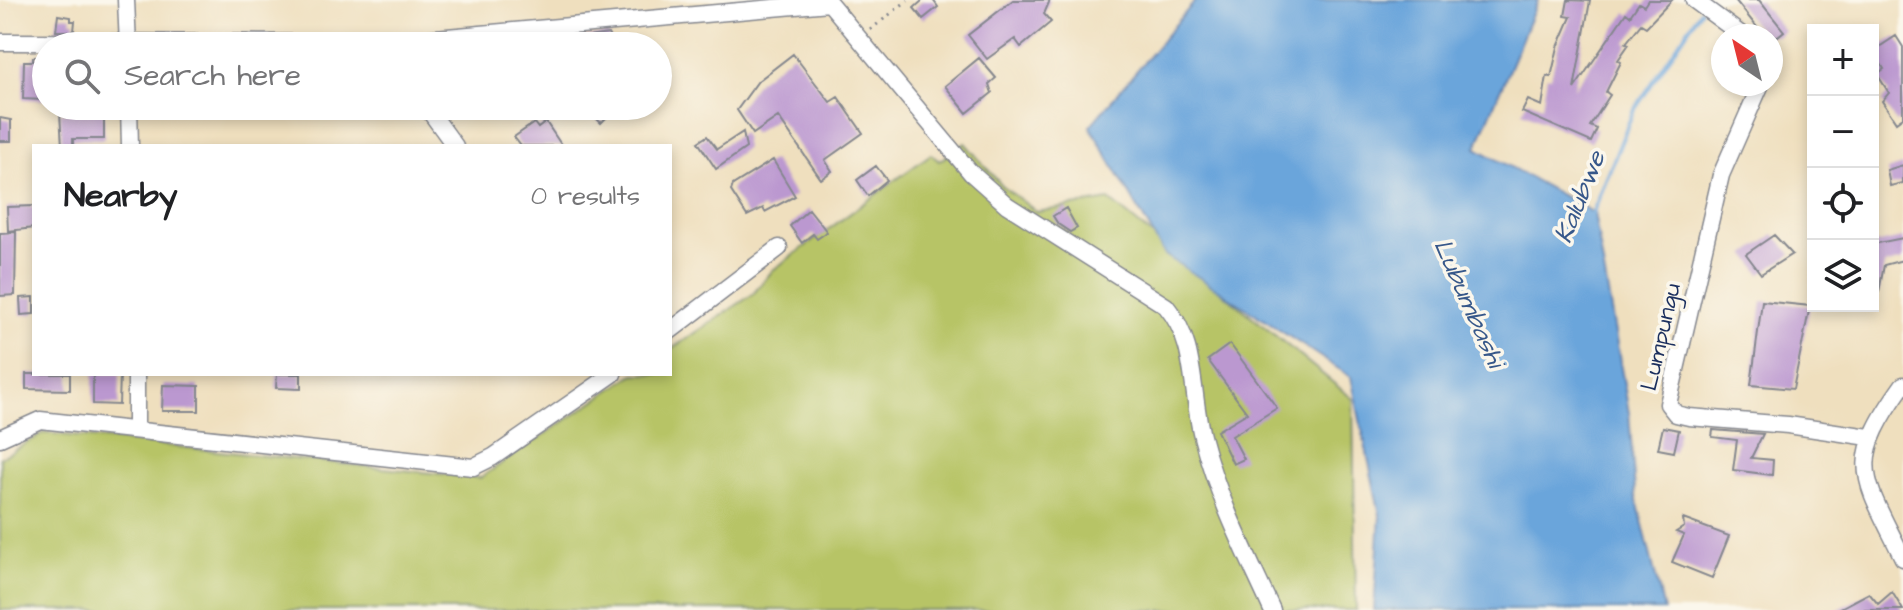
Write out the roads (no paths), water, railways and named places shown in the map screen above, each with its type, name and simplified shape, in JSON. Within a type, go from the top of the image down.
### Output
[{"type":"street","points":[[126,0],[127,32]]},
{"type":"street","points":[[505,32],[828,1],[971,173],[1071,249],[1166,306],[1178,321],[1187,340],[1202,438],[1213,474],[1272,610]]},
{"type":"street","points":[[1700,4],[1727,24]]},
{"type":"street","points":[[0,42],[32,43]]},
{"type":"street","name":"Lumpungu","points":[[1756,96],[1721,175],[1668,404],[1676,414],[1689,417],[1788,425],[1869,437]]},
{"type":"street","points":[[129,120],[130,144]]},
{"type":"street","points":[[436,120],[454,144]]},
{"type":"street","points":[[672,329],[779,248]]},
{"type":"street","points":[[136,376],[136,428]]},
{"type":"street","points":[[0,438],[32,421],[136,428],[473,467],[493,457],[610,376]]},
{"type":"street","points":[[1903,385],[1869,437],[1865,460],[1871,489],[1903,558]]},
{"type":"water","name":"Lubumbashi","points":[[1196,0],[1538,0],[1476,148],[1594,213],[1629,413],[1635,492],[1664,610],[1374,610],[1380,515],[1351,377],[1165,255],[1090,126]]},
{"type":"waterway","name":"Kalubwe","points":[[1591,217],[1633,112],[1701,10]]}]
